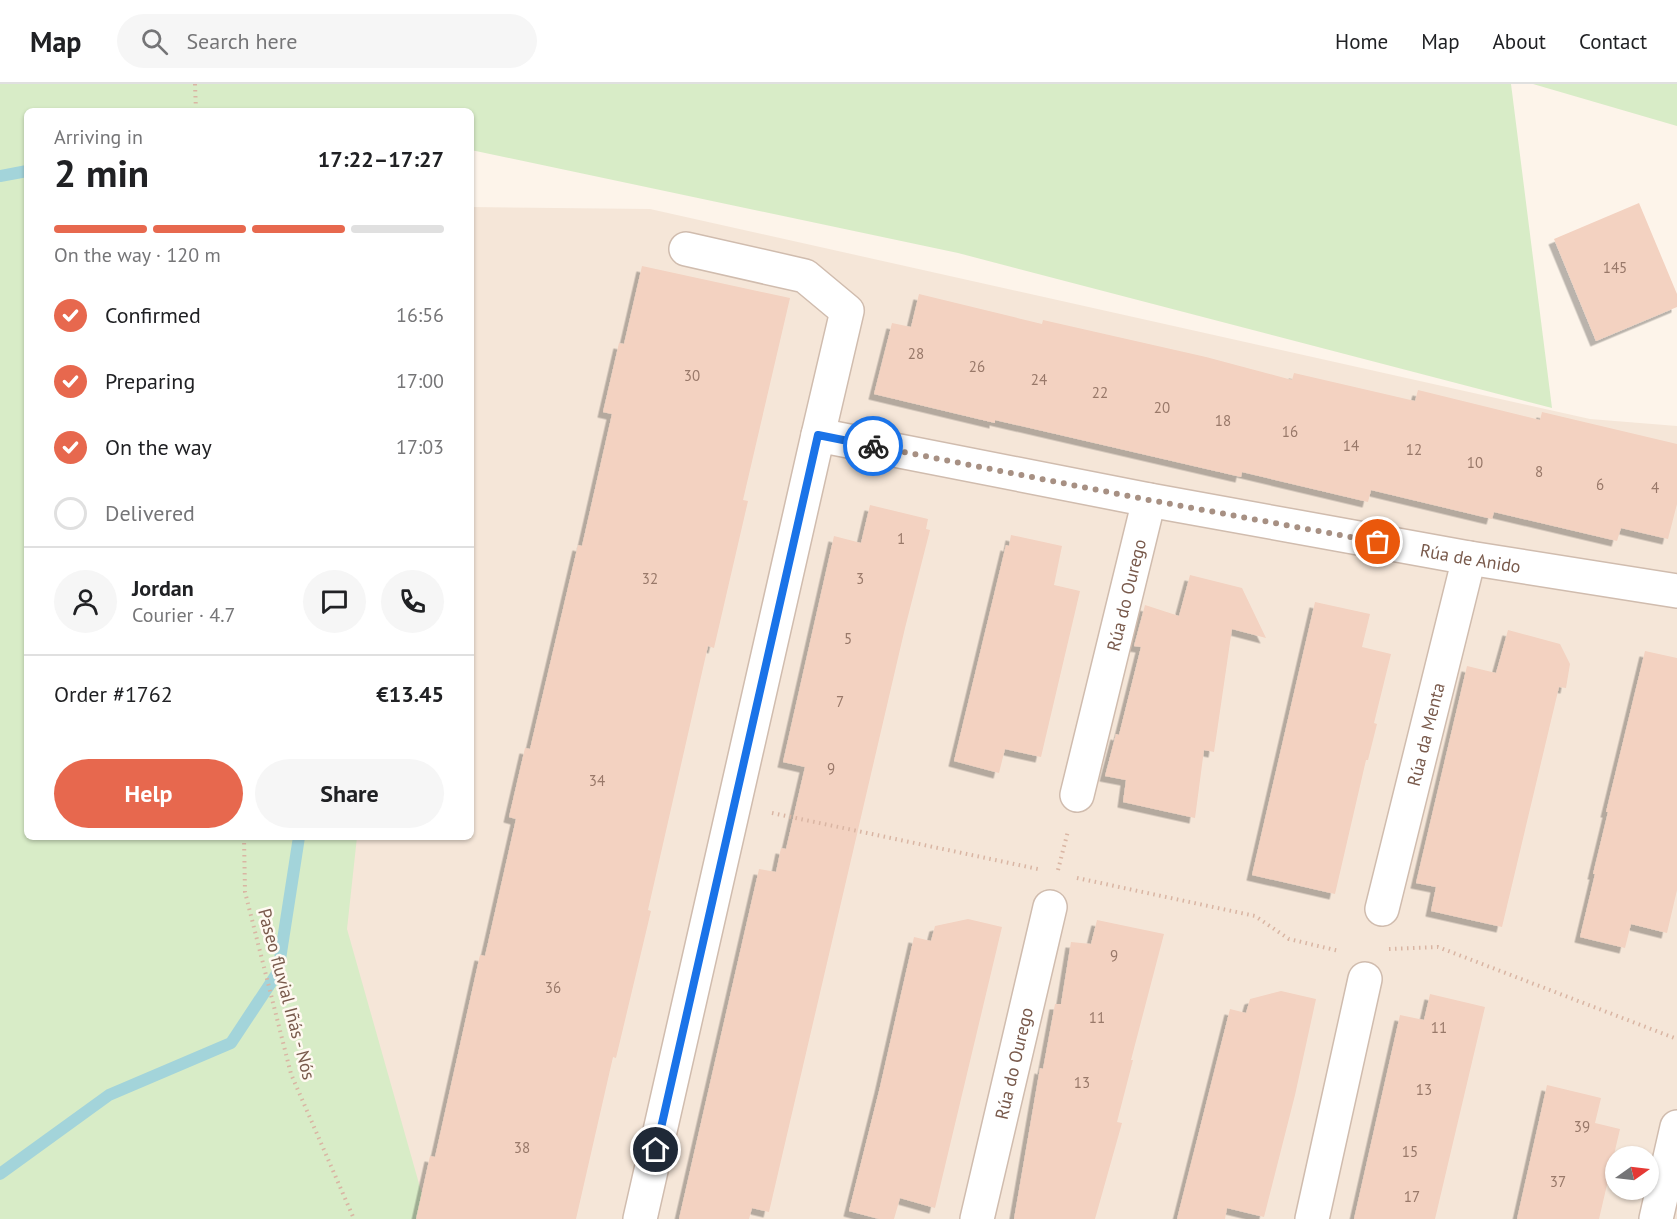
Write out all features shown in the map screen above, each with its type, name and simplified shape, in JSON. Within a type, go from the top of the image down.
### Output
[{"type":"street","points":[[640,1219],[846,311],[805,276],[686,249]]},
{"type":"street","name":"Rúa de Anido","points":[[818,435],[1149,500],[1469,558],[1677,591]]},
{"type":"street","name":"Rúa do Ourego","points":[[1077,795],[1149,500]]},
{"type":"street","name":"Rúa da Menta","points":[[1382,909],[1469,558]]},
{"type":"street","name":"Rúa do Ourego","points":[[977,1219],[1050,907]]},
{"type":"street","points":[[1312,1219],[1365,979]]},
{"type":"street","points":[[1656,1219],[1677,1127]]},
{"type":"path","points":[[195,84],[196,108]]},
{"type":"path","points":[[1050,907],[1077,795]]},
{"type":"path","points":[[733,805],[1255,916],[1288,939],[1338,951],[1349,951]]},
{"type":"path","name":"Paseo fluvial Iñás - Nós","points":[[244,840],[246,892],[291,1074],[354,1219]]},
{"type":"path","points":[[1383,949],[1438,947],[1677,1039]]},
{"type":"shaded area","points":[[474,207],[650,209],[1590,419],[1677,426],[1677,1219],[390,1219],[323,1015],[340,840],[474,840]]},
{"type":"green space","points":[[0,84],[1511,84],[1552,408],[958,253],[474,151],[474,108],[24,108],[24,840],[357,840],[347,929],[429,1219],[0,1219]]},
{"type":"green space","points":[[1533,84],[1677,84],[1677,126]]},
{"type":"building","points":[[1639,203],[1677,294],[1677,307],[1596,341],[1554,239]]},
{"type":"building","points":[[642,266],[790,298],[743,500],[748,501],[714,648],[708,646],[648,910],[651,911],[616,1058],[613,1057],[576,1219],[416,1219],[430,1156],[435,1157],[480,955],[485,956],[516,819],[509,817],[525,748],[530,749],[578,545],[582,546],[612,414],[603,412],[619,343],[624,344]]},
{"type":"building","points":[[919,294],[1042,324],[1043,320],[1206,357],[1292,380],[1294,373],[1415,401],[1418,390],[1540,420],[1542,412],[1677,444],[1677,504],[1668,539],[1621,528],[1617,541],[1494,512],[1492,519],[1371,490],[1368,502],[1242,472],[1241,477],[874,394],[892,323],[911,327]]},
{"type":"building","points":[[870,505],[928,519],[926,529],[930,530],[905,628],[769,1212],[752,1208],[749,1219],[679,1219],[759,869],[776,872],[781,848],[786,849],[805,767],[783,762],[834,536],[861,543]]},
{"type":"building","points":[[1011,535],[1062,546],[1054,585],[1080,591],[1041,757],[1005,749],[999,773],[954,761],[1006,545],[1009,546]]},
{"type":"building","points":[[1190,575],[1242,588],[1266,638],[1232,629],[1214,752],[1204,750],[1195,818],[1123,802],[1126,780],[1105,776],[1116,734],[1119,735],[1141,647],[1134,646],[1145,605],[1179,616]]},
{"type":"building","points":[[1315,602],[1370,614],[1362,647],[1391,654],[1374,723],[1377,724],[1368,760],[1366,760],[1335,894],[1252,875]]},
{"type":"building","points":[[1508,630],[1560,644],[1570,664],[1566,688],[1559,687],[1502,927],[1431,911],[1436,887],[1416,883],[1467,666],[1496,673]]},
{"type":"building","points":[[1645,651],[1677,658],[1677,890],[1667,933],[1631,924],[1625,948],[1580,937],[1608,812],[1606,812]]},
{"type":"building","points":[[968,919],[1002,927],[935,1208],[900,1198],[894,1219],[879,1219],[849,1211],[914,937],[931,941],[935,926]]},
{"type":"building","points":[[1097,920],[1164,934],[1117,1122],[1122,1123],[1095,1219],[1014,1219],[1040,1068],[1043,1069],[1055,1004],[1061,1004],[1071,942],[1091,944]]},
{"type":"building","points":[[1281,991],[1316,999],[1295,1095],[1264,1217],[1227,1208],[1225,1219],[1177,1219],[1230,1009],[1246,1013],[1250,999]]},
{"type":"building","points":[[1430,994],[1485,1007],[1435,1219],[1354,1219],[1400,1015],[1424,1020]]},
{"type":"building","points":[[1547,1085],[1601,1098],[1595,1123],[1620,1129],[1616,1146],[1605,1146],[1605,1193],[1599,1219],[1517,1219]]},
{"type":"waterway","points":[[0,176],[24,172]]},
{"type":"waterway","points":[[0,1174],[109,1095],[231,1043],[278,972],[299,840]]},
{"type":"way so far","points":[[873,446],[1378,542]]},
{"type":"route","points":[[656,1150],[818,435],[873,446]]}]
